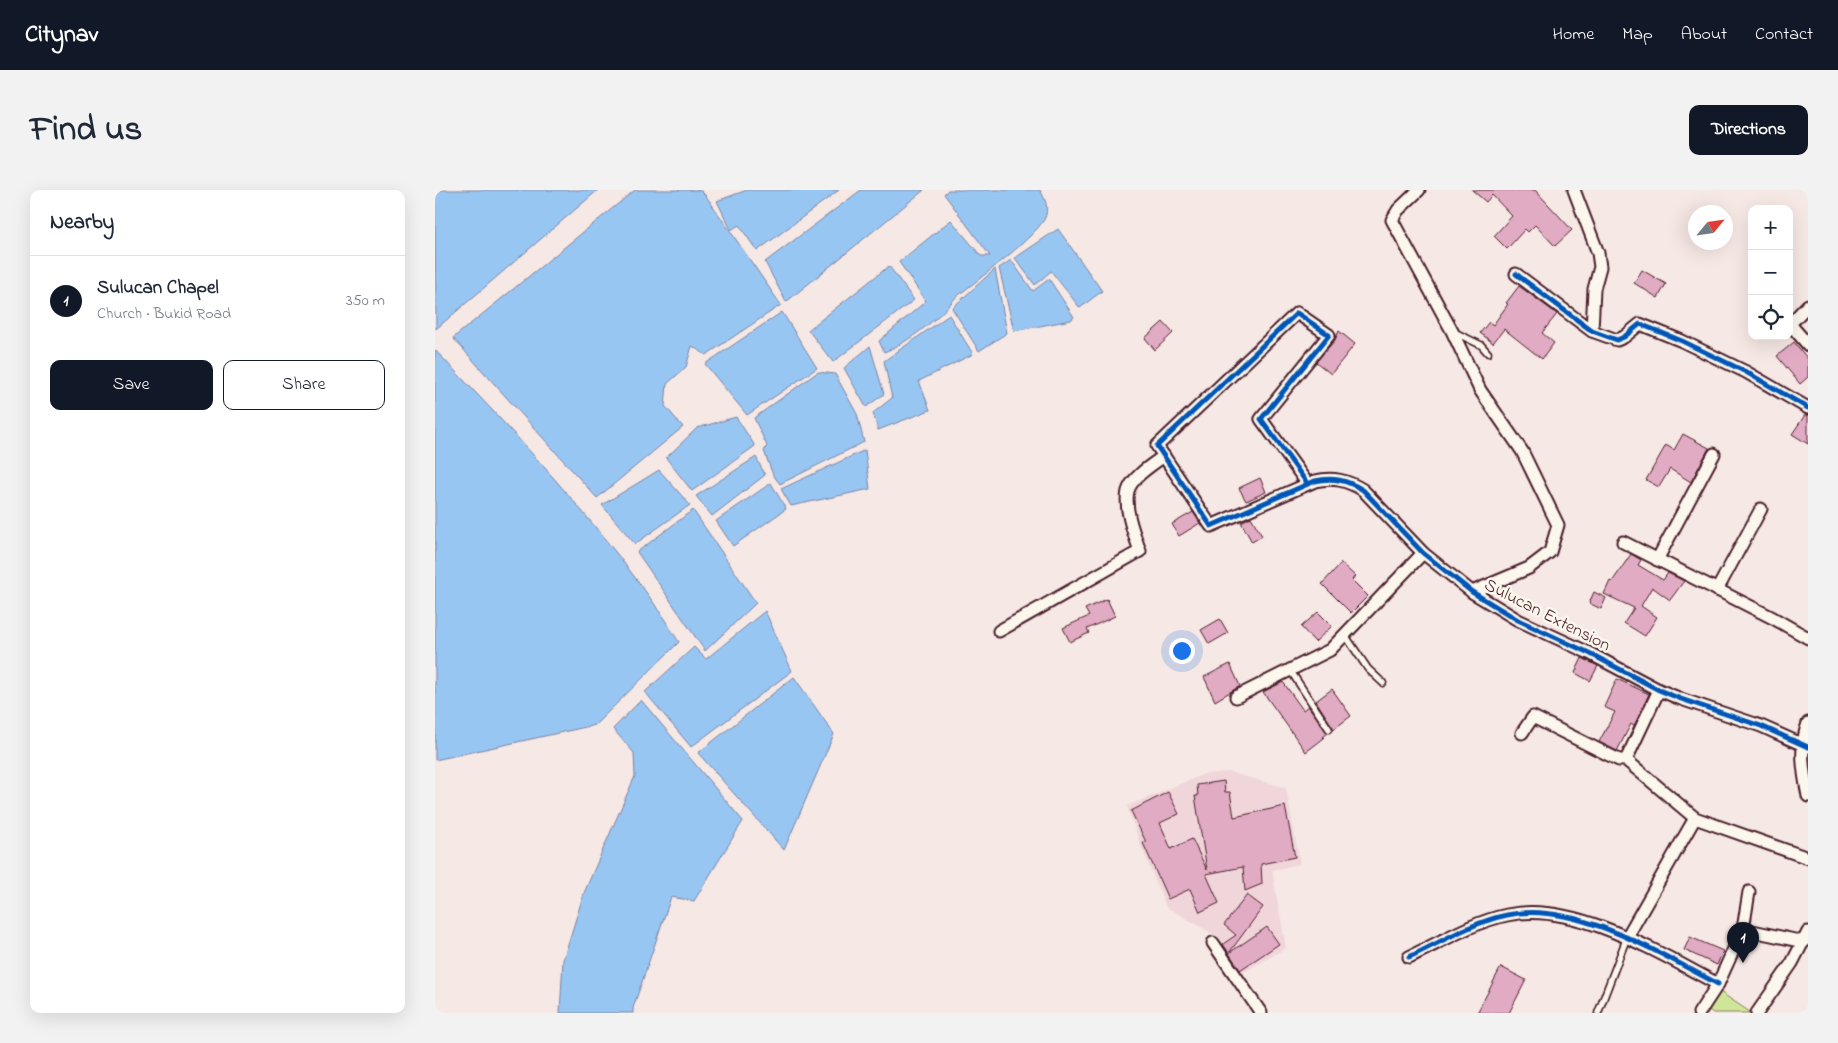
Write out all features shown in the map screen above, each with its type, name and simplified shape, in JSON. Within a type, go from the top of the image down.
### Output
[{"type":"street","points":[[1419,190],[1398,210],[1392,220],[1452,331],[1480,390],[1522,452],[1558,525],[1549,552],[1529,568],[1471,592]]},
{"type":"street","points":[[1575,190],[1598,253],[1600,267],[1594,289],[1592,331]]},
{"type":"street","points":[[1516,274],[1592,331],[1617,340],[1624,337],[1640,324],[1682,341],[1738,368],[1808,408]]},
{"type":"street","points":[[1793,320],[1808,305]]},
{"type":"street","points":[[999,631],[1140,551],[1129,517],[1128,490],[1142,471],[1164,456],[1157,446],[1297,313],[1329,335],[1261,419],[1307,484]]},
{"type":"street","points":[[1793,328],[1808,345]]},
{"type":"street","points":[[1657,560],[1714,454]]},
{"type":"street","name":"Sulucan Extension","points":[[1164,456],[1211,526],[1307,484],[1330,478],[1350,483],[1357,487],[1423,553],[1471,592],[1518,620],[1589,653],[1659,690],[1761,726],[1805,746]]},
{"type":"street","points":[[1717,590],[1761,509]]},
{"type":"street","points":[[1623,542],[1773,618],[1808,638]]},
{"type":"street","points":[[1236,697],[1330,650],[1423,553]]},
{"type":"street","points":[[1625,760],[1659,690]]},
{"type":"street","points":[[1522,733],[1533,717],[1619,760],[1625,760],[1695,818],[1808,858]]},
{"type":"street","points":[[1808,723],[1803,772],[1808,796]]},
{"type":"street","points":[[1627,937],[1695,818]]},
{"type":"street","points":[[1699,1013],[1718,984],[1743,929],[1749,892]]},
{"type":"street","points":[[1409,957],[1477,924],[1508,914],[1541,912],[1571,917],[1627,937],[1718,984]]},
{"type":"street","points":[[1743,929],[1806,937],[1792,963],[1757,1013]]},
{"type":"street","points":[[1213,943],[1261,1013]]},
{"type":"lane","points":[[1452,331],[1481,345],[1488,354]]},
{"type":"lane","points":[[1345,635],[1368,669],[1383,683]]},
{"type":"lane","points":[[1290,670],[1329,729]]},
{"type":"lane","points":[[1597,1013],[1627,937]]},
{"type":"shaded area","points":[[1229,772],[1286,788],[1300,864],[1272,870],[1286,948],[1237,976],[1210,932],[1166,907],[1127,806],[1204,774]]},
{"type":"green space","points":[[1717,990],[1750,1012],[1713,1013],[1705,1007]]},
{"type":"water","points":[[435,190],[598,190],[436,329]]},
{"type":"water","points":[[635,190],[700,190],[781,305],[706,355],[692,346],[686,367],[667,384],[665,406],[683,427],[597,498],[453,338]]},
{"type":"water","points":[[747,190],[839,190],[757,251],[739,225],[731,230],[717,201]]},
{"type":"water","points":[[861,190],[924,190],[786,302],[765,262]]},
{"type":"water","points":[[948,190],[1040,190],[1046,202],[1046,215],[1042,223],[1032,234],[955,298],[932,321],[902,343],[884,352],[879,341],[926,301],[899,262],[951,220],[981,256],[990,256],[944,194]]},
{"type":"water","points":[[1058,229],[1102,291],[1080,308],[1051,271],[1035,285],[1015,258]]},
{"type":"water","points":[[1011,260],[1033,291],[1049,279],[1074,317],[1071,320],[1014,331],[999,268]]},
{"type":"water","points":[[889,266],[914,300],[833,362],[808,330]]},
{"type":"water","points":[[995,269],[1007,333],[979,351],[952,308]]},
{"type":"water","points":[[782,312],[817,368],[747,415],[705,364]]},
{"type":"water","points":[[949,315],[973,354],[919,381],[930,410],[878,430],[873,413],[892,398],[884,361]]},
{"type":"water","points":[[870,346],[884,394],[866,407],[844,368]]},
{"type":"water","points":[[435,350],[569,495],[648,594],[679,642],[595,725],[435,760]]},
{"type":"water","points":[[818,372],[835,374],[857,414],[864,442],[780,484],[773,475],[764,451],[767,446],[754,418]]},
{"type":"water","points":[[736,417],[755,446],[692,491],[666,458],[697,428]]},
{"type":"water","points":[[865,450],[870,489],[791,506],[781,489]]},
{"type":"water","points":[[756,457],[765,475],[712,516],[696,496]]},
{"type":"water","points":[[659,470],[690,505],[635,544],[602,505]]},
{"type":"water","points":[[771,483],[786,509],[733,546],[716,521]]},
{"type":"water","points":[[693,510],[756,603],[705,651],[637,552]]},
{"type":"water","points":[[765,611],[792,671],[691,747],[645,692],[694,647],[706,659]]},
{"type":"water","points":[[794,677],[834,734],[784,850],[698,753]]},
{"type":"water","points":[[641,700],[743,821],[694,901],[671,897],[633,1008],[633,1013],[560,1013],[563,960],[584,893],[635,776],[634,753],[613,729]]},
{"type":"building","points":[[1472,190],[1535,190],[1572,230],[1555,246],[1535,225],[1528,232],[1525,229],[1507,249],[1494,236],[1512,216],[1492,195],[1486,202]]},
{"type":"building","points":[[1642,270],[1666,284],[1658,298],[1634,283]]},
{"type":"building","points":[[1519,286],[1557,314],[1542,333],[1554,343],[1542,359],[1504,329],[1493,343],[1480,333],[1489,322],[1493,325]]},
{"type":"building","points":[[1163,322],[1173,333],[1155,350],[1145,338]]},
{"type":"building","points":[[1339,331],[1355,344],[1331,374],[1316,362],[1335,340]]},
{"type":"building","points":[[1794,342],[1808,359],[1808,377],[1800,384],[1777,356]]},
{"type":"building","points":[[1805,415],[1808,415],[1808,444],[1792,434]]},
{"type":"building","points":[[1683,434],[1709,448],[1691,482],[1670,469],[1659,487],[1646,480],[1666,445],[1674,450]]},
{"type":"building","points":[[1260,478],[1266,492],[1246,501],[1239,488]]},
{"type":"building","points":[[1193,512],[1200,523],[1179,536],[1172,524]]},
{"type":"building","points":[[1251,517],[1262,536],[1252,542],[1241,522]]},
{"type":"building","points":[[1631,554],[1641,560],[1638,565],[1663,580],[1668,573],[1684,581],[1670,600],[1652,587],[1641,606],[1657,617],[1645,636],[1624,623],[1634,608],[1604,594],[1610,581],[1612,582]]},
{"type":"building","points":[[1341,563],[1355,576],[1352,580],[1368,596],[1351,613],[1322,584]]},
{"type":"building","points":[[1594,592],[1606,598],[1601,609],[1589,603]]},
{"type":"building","points":[[1107,599],[1115,616],[1087,629],[1089,633],[1070,642],[1063,628],[1089,616],[1085,609]]},
{"type":"building","points":[[1318,612],[1332,626],[1315,642],[1301,627]]},
{"type":"building","points":[[1220,619],[1228,633],[1209,644],[1201,630]]},
{"type":"building","points":[[1582,658],[1598,666],[1590,681],[1575,673]]},
{"type":"building","points":[[1230,664],[1240,686],[1215,701],[1204,677]]},
{"type":"building","points":[[1617,679],[1649,694],[1634,726],[1631,724],[1617,751],[1599,742],[1615,712],[1604,707]]},
{"type":"building","points":[[1283,682],[1303,710],[1308,706],[1328,733],[1306,752],[1263,692]]},
{"type":"building","points":[[1332,689],[1351,716],[1334,729],[1316,701]]},
{"type":"building","points":[[1224,781],[1225,792],[1230,792],[1234,817],[1285,806],[1295,857],[1261,864],[1262,884],[1245,891],[1243,867],[1206,874],[1219,903],[1200,912],[1190,889],[1168,899],[1143,843],[1146,842],[1131,811],[1168,792],[1179,814],[1160,823],[1171,849],[1192,839],[1207,870],[1195,796],[1198,796],[1197,785]]},
{"type":"building","points":[[1247,895],[1263,907],[1229,953],[1267,927],[1279,944],[1240,970],[1223,944],[1236,935],[1224,925]]},
{"type":"building","points":[[1690,937],[1723,951],[1717,965],[1684,950]]},
{"type":"building","points":[[1501,967],[1526,980],[1509,1013],[1477,1013]]},
{"type":"cycle path","points":[[1516,274],[1592,331],[1617,340],[1624,337],[1640,324],[1682,341],[1746,372],[1808,408]]},
{"type":"cycle path","points":[[1307,483],[1261,419],[1329,335],[1297,313],[1157,446],[1211,526],[1315,481],[1334,479],[1351,484],[1363,490],[1423,553],[1472,592],[1518,620],[1589,653],[1659,690],[1761,726],[1808,747]]},
{"type":"cycle path","points":[[1409,957],[1482,922],[1507,915],[1533,912],[1560,915],[1588,922],[1643,945],[1718,984]]},
{"type":"place","name":"Sulucan Chapel","points":[[1743,963]]}]
